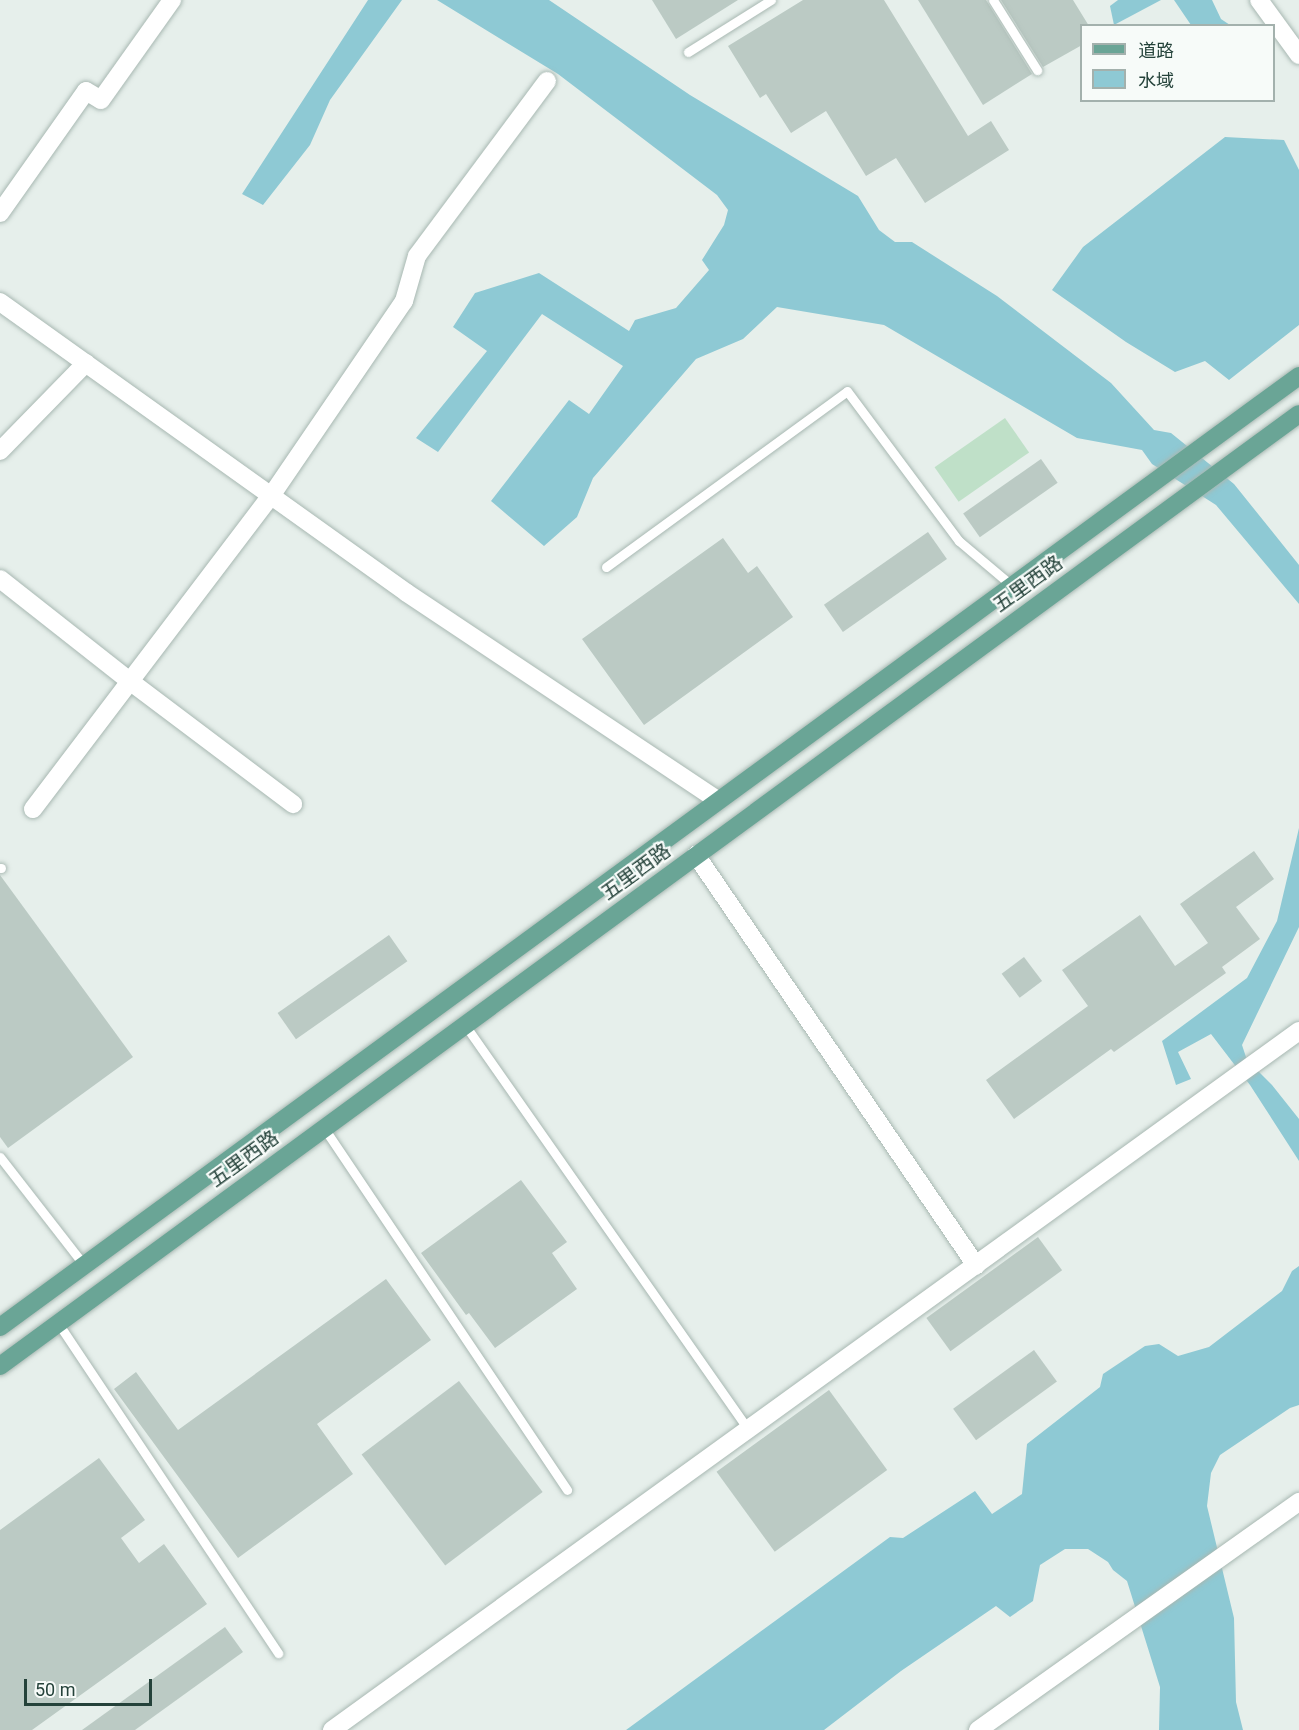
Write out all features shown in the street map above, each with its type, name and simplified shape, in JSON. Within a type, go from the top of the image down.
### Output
[{"type":"main road","name":"五里西路","points":[[0,1327],[1299,376]]},
{"type":"main road","name":"五里西路","points":[[0,1366],[1299,414]]},
{"type":"street","points":[[0,213],[86,91],[101,100],[172,0]]},
{"type":"street","points":[[1259,0],[1299,55]]},
{"type":"street","points":[[33,809],[272,496],[405,301],[417,256],[547,81]]},
{"type":"street","points":[[0,302],[407,593],[717,800]]},
{"type":"street","points":[[0,451],[86,363]]},
{"type":"street","points":[[0,579],[130,682],[293,804]]},
{"type":"street","points":[[696,855],[976,1266]]},
{"type":"street","points":[[332,1730],[1299,1031]]},
{"type":"street","points":[[978,1730],[1299,1502]]},
{"type":"lane","points":[[688,52],[771,0]]},
{"type":"lane","points":[[993,0],[1037,70]]},
{"type":"lane","points":[[606,567],[847,391],[959,542],[1011,585]]},
{"type":"lane","points":[[465,1025],[747,1428]]},
{"type":"lane","points":[[324,1128],[567,1490]]},
{"type":"lane","points":[[0,1157],[84,1265]]},
{"type":"lane","points":[[58,1323],[278,1653]]},
{"type":"green space","points":[[1005,418],[1029,452],[959,502],[935,467]]},
{"type":"water","points":[[368,0],[402,0],[330,100],[310,145],[263,205],[242,194]]},
{"type":"water","points":[[437,0],[549,0],[690,95],[858,196],[879,230],[895,242],[912,242],[997,296],[1111,383],[1154,430],[1171,433],[1234,484],[1299,565],[1299,604],[1216,505],[1152,464],[1142,450],[1077,438],[884,325],[777,307],[743,339],[696,359],[593,478],[577,517],[544,546],[491,501],[569,400],[589,414],[623,366],[542,314],[438,452],[416,438],[487,351],[453,327],[475,293],[539,273],[629,331],[635,320],[676,308],[709,270],[702,260],[724,225],[728,210],[717,195],[558,74]]},
{"type":"water","points":[[1118,0],[1161,0],[1116,24],[1114,24],[1110,6]]},
{"type":"water","points":[[1174,0],[1212,0],[1221,19],[1228,24],[1190,24]]},
{"type":"water","points":[[1225,137],[1284,140],[1299,170],[1299,325],[1229,380],[1205,361],[1175,372],[1126,342],[1052,290],[1083,247]]},
{"type":"water","points":[[1299,828],[1299,927],[1242,1045],[1247,1060],[1272,1085],[1299,1119],[1299,1161],[1250,1085],[1211,1034],[1178,1052],[1191,1079],[1176,1085],[1162,1041],[1247,978],[1277,921]]},
{"type":"water","points":[[1299,1266],[1299,1405],[1290,1408],[1220,1455],[1211,1473],[1207,1506],[1234,1618],[1236,1702],[1243,1730],[1159,1730],[1160,1687],[1127,1581],[1113,1570],[1108,1562],[1088,1549],[1065,1549],[1040,1565],[1033,1601],[1010,1617],[996,1606],[901,1671],[824,1730],[626,1730],[890,1537],[903,1538],[975,1491],[992,1514],[1022,1494],[1027,1444],[1100,1387],[1103,1374],[1145,1346],[1159,1344],[1178,1356],[1209,1347],[1282,1291],[1292,1271]]},
{"type":"building","points":[[652,0],[738,0],[676,39]]},
{"type":"building","points":[[803,0],[884,0],[968,136],[991,121],[1009,150],[925,203],[896,158],[866,176],[826,111],[791,133],[766,94],[760,98],[728,46]]},
{"type":"building","points":[[918,0],[986,0],[1032,74],[983,105]]},
{"type":"building","points":[[1001,0],[1073,0],[1088,24],[1080,24],[1080,46],[1043,67]]},
{"type":"building","points":[[1041,459],[1058,483],[980,537],[963,513]]},
{"type":"building","points":[[928,532],[947,559],[843,632],[824,605]]},
{"type":"building","points":[[723,538],[748,573],[757,566],[793,617],[644,725],[582,639]]},
{"type":"building","points":[[1254,851],[1274,879],[1236,907],[1260,939],[1222,967],[1226,973],[1114,1052],[1111,1049],[1014,1119],[986,1080],[1088,1006],[1062,970],[1140,915],[1175,966],[1208,943],[1180,904]]},
{"type":"building","points":[[0,875],[133,1057],[8,1148],[0,1137]]},
{"type":"building","points":[[389,935],[407,961],[296,1039],[278,1013]]},
{"type":"building","points":[[1024,957],[1042,981],[1020,998],[1002,974]]},
{"type":"building","points":[[521,1180],[567,1242],[552,1253],[577,1289],[495,1348],[469,1313],[466,1315],[421,1253]]},
{"type":"building","points":[[1038,1237],[1062,1270],[950,1351],[926,1318]]},
{"type":"building","points":[[386,1279],[431,1340],[317,1424],[353,1474],[238,1558],[114,1389],[136,1372],[178,1430]]},
{"type":"building","points":[[1034,1350],[1057,1382],[976,1440],[953,1409]]},
{"type":"building","points":[[459,1381],[543,1492],[445,1565],[362,1454]]},
{"type":"building","points":[[829,1390],[887,1470],[775,1552],[717,1472]]},
{"type":"building","points":[[99,1458],[145,1520],[121,1538],[139,1563],[164,1544],[207,1604],[32,1730],[0,1730],[0,1530]]},
{"type":"building","points":[[225,1627],[243,1652],[135,1730],[82,1730]]}]
